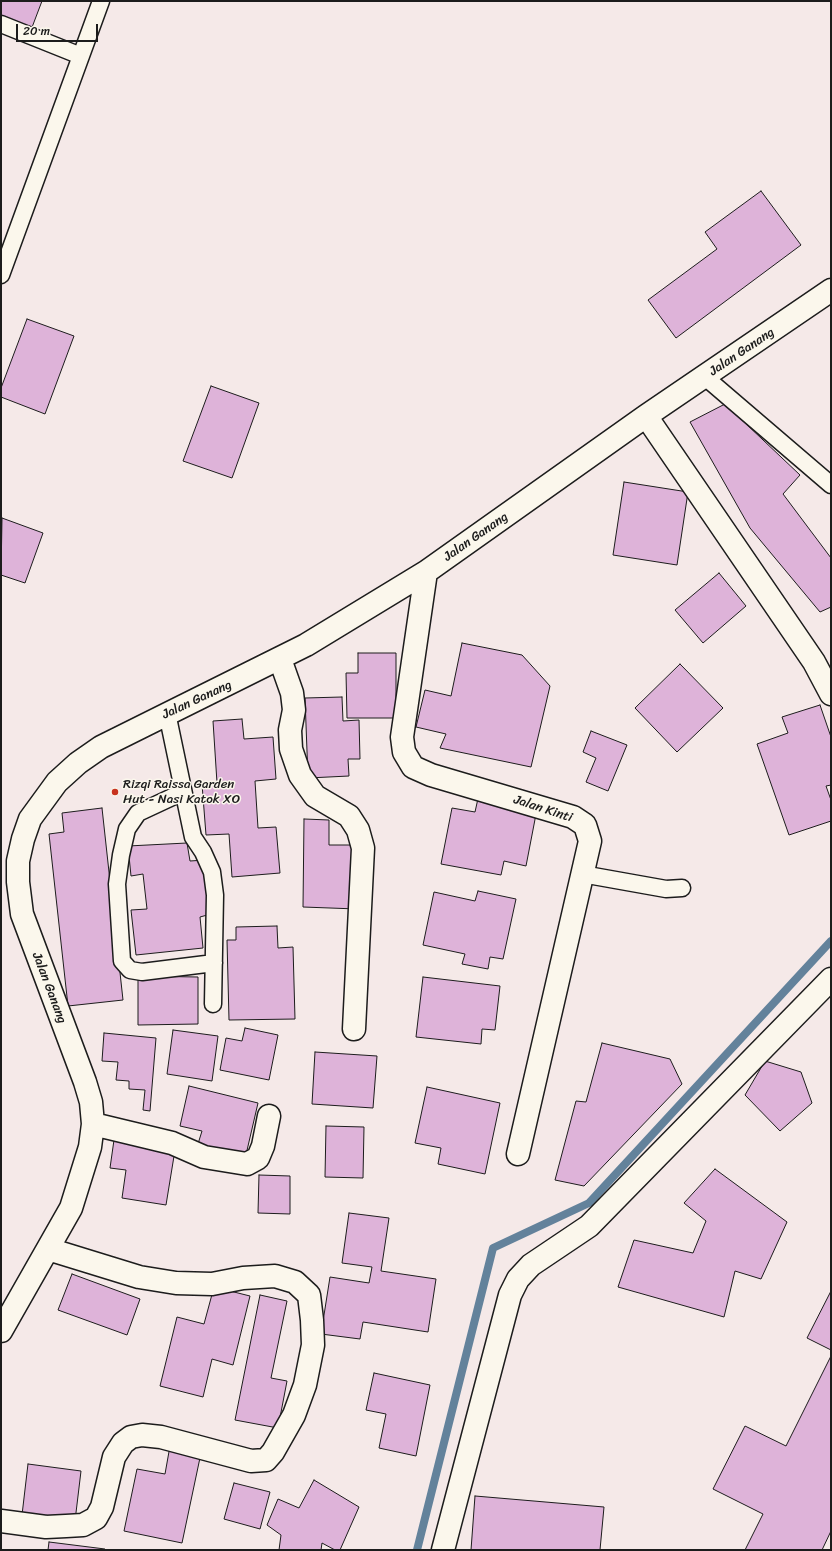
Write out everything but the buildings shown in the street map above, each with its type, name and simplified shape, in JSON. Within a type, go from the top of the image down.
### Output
[{"type":"street","name":"Jalan Ganang","points":[[1,1331],[70,1208],[90,1147],[93,1124],[91,1102],[85,1082],[22,914],[18,882],[18,861],[23,839],[30,819],[57,782],[78,763],[101,748],[167,713],[228,686],[306,645],[426,572],[646,416],[831,290]]},
{"type":"street","points":[[646,416],[814,662],[831,694]]},
{"type":"street","name":"Jalan Kinti","points":[[426,572],[402,737],[404,752],[413,767],[431,775],[573,816],[585,825],[590,841],[518,1154]]},
{"type":"street","points":[[280,659],[292,693],[294,710],[290,730],[291,749],[300,775],[315,796],[349,816],[358,830],[363,848],[354,1029]]},
{"type":"street","points":[[443,1550],[510,1295],[518,1279],[531,1265],[589,1226],[831,978]]},
{"type":"street","points":[[93,1124],[172,1143],[204,1157],[247,1164],[258,1158],[263,1146],[269,1116]]},
{"type":"street","points":[[1,1521],[46,1527],[83,1524],[96,1518],[102,1506],[114,1457],[124,1443],[131,1437],[142,1435],[161,1437],[251,1461],[266,1460],[281,1439],[294,1415],[305,1385],[312,1345],[312,1320],[309,1295],[295,1282],[275,1276],[243,1278],[212,1284],[176,1283],[139,1277],[48,1249]]},
{"type":"lane","points":[[1,275],[101,1]]},
{"type":"lane","points":[[1,24],[81,56]]},
{"type":"lane","points":[[705,377],[831,485]]},
{"type":"lane","points":[[167,713],[193,837],[203,852],[212,872],[215,895],[213,1004]]},
{"type":"lane","points":[[183,792],[138,813],[127,829],[121,855],[118,884],[122,961],[130,970],[142,972],[214,963]]},
{"type":"lane","points":[[582,874],[659,888],[682,888]]},
{"type":"waterway","points":[[417,1550],[493,1248],[589,1203],[831,941]]},
{"type":"place","name":"Rizqi Raissa Garden Hut - Nasi Katok XO","points":[[115,792]]}]
